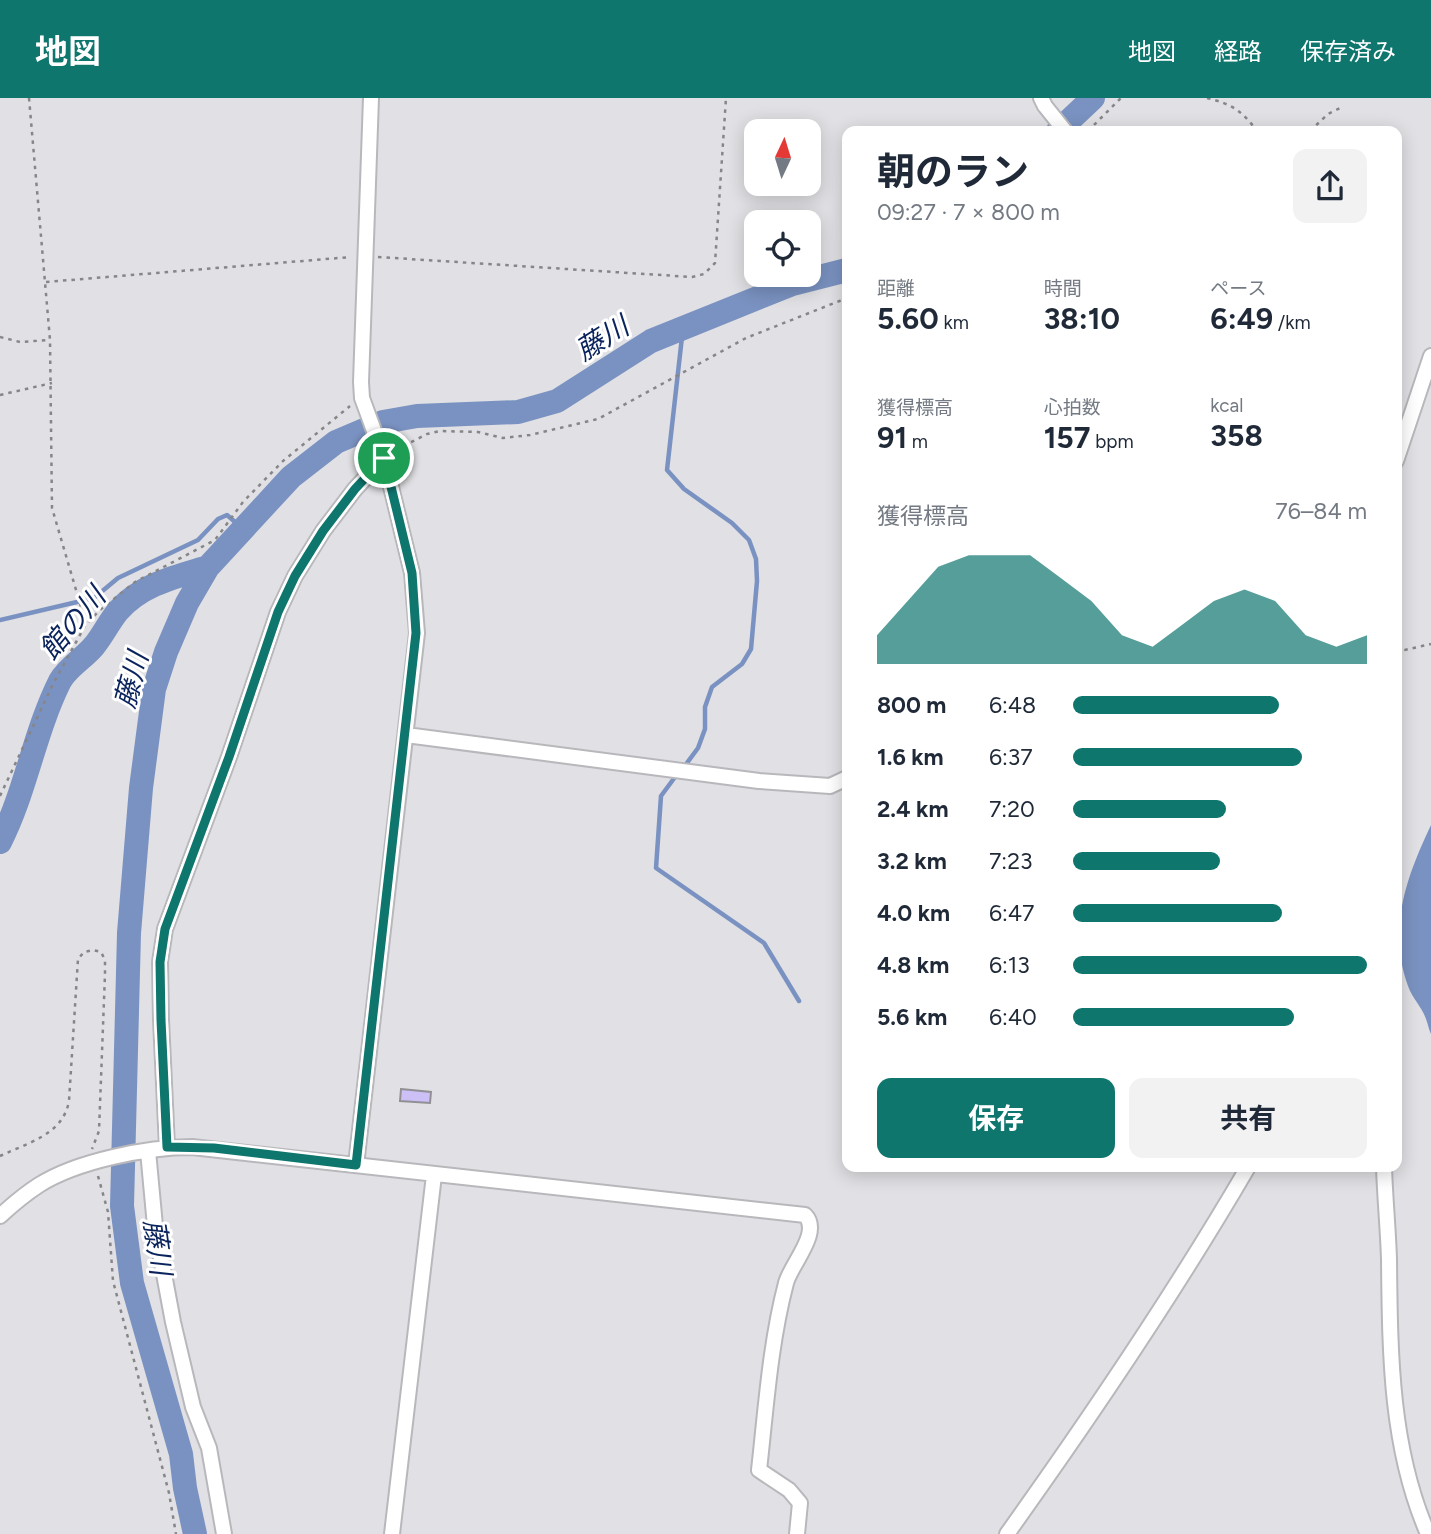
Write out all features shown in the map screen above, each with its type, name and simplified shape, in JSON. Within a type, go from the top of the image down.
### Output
[{"type":"street","points":[[356,1165],[417,621],[412,573],[384,458],[364,402],[371,98]]},
{"type":"street","points":[[1043,102],[1061,126]]},
{"type":"street","points":[[1402,443],[1431,356]]},
{"type":"street","points":[[167,1147],[160,962],[165,929],[229,757],[278,612],[295,576],[323,531],[355,489],[384,458]]},
{"type":"street","points":[[406,735],[760,781],[830,786],[842,780]]},
{"type":"street","points":[[0,1216],[40,1185],[66,1172],[167,1147],[214,1148],[434,1175],[794,1212],[808,1218],[811,1226],[809,1236],[787,1279],[778,1317],[759,1470],[789,1490],[800,1503],[797,1534]]},
{"type":"street","points":[[144,1151],[173,1322],[193,1407],[209,1448],[224,1534]]},
{"type":"street","points":[[1007,1534],[1203,1245],[1245,1172]]},
{"type":"street","points":[[1384,1172],[1394,1393],[1402,1457],[1414,1503],[1428,1534]]},
{"type":"street","points":[[392,1534],[434,1175]]},
{"type":"path","points":[[29,98],[50,340],[52,508],[86,624]]},
{"type":"path","points":[[46,282],[366,256],[692,277],[704,274],[715,263],[726,98]]},
{"type":"path","points":[[1092,126],[1121,98]]},
{"type":"path","points":[[1207,98],[1243,113],[1254,126]]},
{"type":"path","points":[[1315,126],[1328,114],[1340,108]]},
{"type":"path","points":[[384,458],[406,444],[440,431],[478,432],[503,438],[530,435],[598,419],[746,338],[842,300]]},
{"type":"path","points":[[0,337],[20,342],[50,340]]},
{"type":"path","points":[[0,395],[52,383]]},
{"type":"path","points":[[0,796],[53,684],[86,624],[142,578],[215,540],[243,502],[283,461],[343,411],[364,402]]},
{"type":"path","points":[[1402,651],[1431,644]]},
{"type":"path","points":[[0,1156],[45,1136],[66,1112],[69,1101],[78,959],[84,952],[101,952],[105,960],[99,1132],[91,1152],[99,1162],[108,1212],[113,1281],[169,1493],[176,1534]]},
{"type":"water","points":[[1431,825],[1431,1034],[1408,986],[1402,965],[1402,910],[1414,864]]},
{"type":"building","points":[[401,1089],[431,1092],[430,1103],[400,1101]]},
{"type":"waterway","name":"藤川","points":[[1063,126],[1093,98]]},
{"type":"waterway","name":"藤川","points":[[195,1534],[181,1454],[132,1283],[122,1206],[129,933],[141,788],[154,689],[187,603],[208,567],[291,477],[336,442],[383,422],[417,416],[518,412],[557,401],[651,341],[792,284],[842,271]]},
{"type":"waterway","points":[[683,328],[667,470],[684,489],[732,523],[749,540],[756,559],[757,581],[751,649],[742,664],[712,687],[705,707],[705,729],[698,748],[684,767]]},
{"type":"waterway","points":[[0,620],[94,598],[118,578],[198,540],[218,519],[227,515],[243,529]]},
{"type":"waterway","name":"館の川","points":[[0,842],[17,803],[43,721],[63,676],[94,646],[127,602],[148,588],[208,567]]},
{"type":"waterway","points":[[678,773],[661,796],[656,868],[764,943],[799,1001]]},
{"type":"route","points":[[384,458],[412,573],[417,621],[356,1165],[214,1148],[167,1147],[160,962],[165,929],[229,757],[278,612],[295,576],[323,531],[355,489],[384,458]]}]
